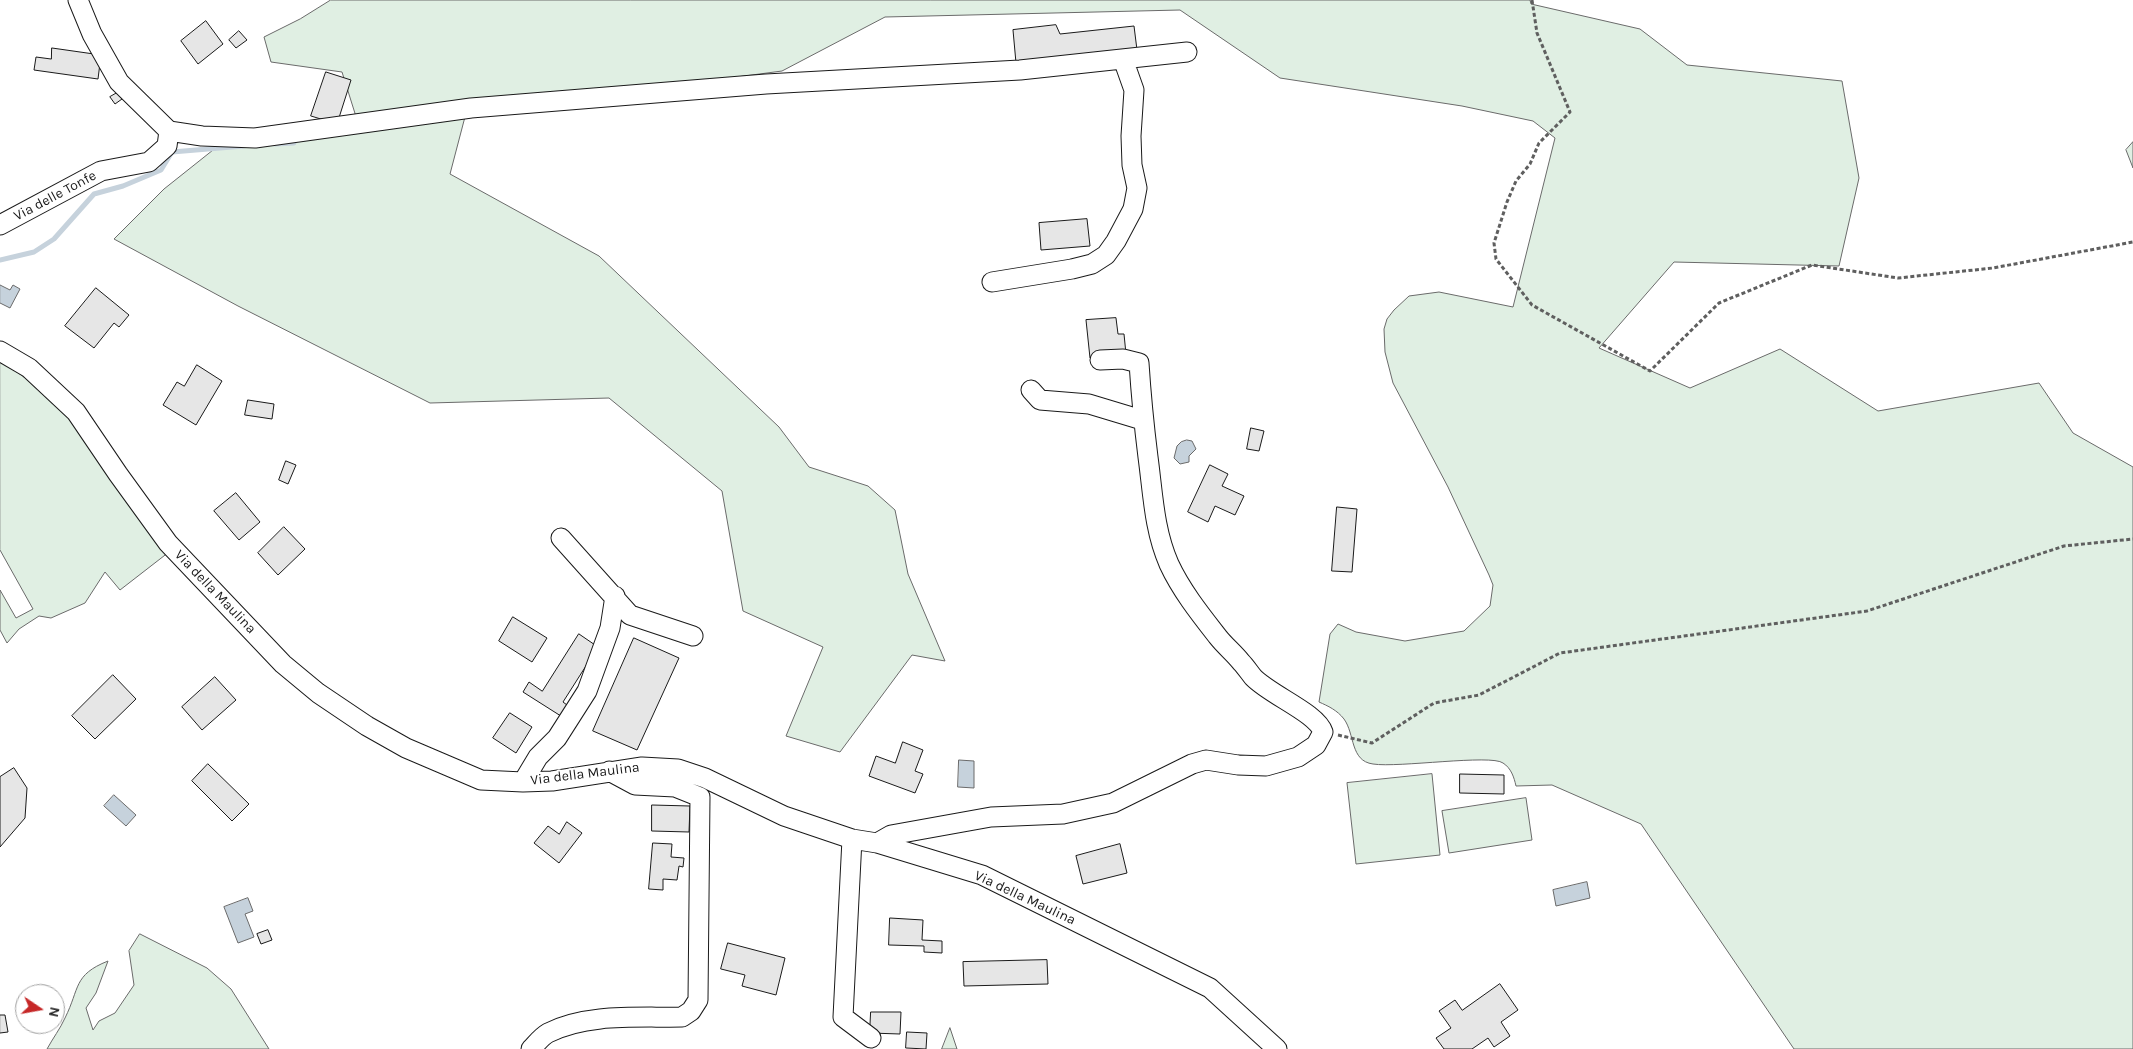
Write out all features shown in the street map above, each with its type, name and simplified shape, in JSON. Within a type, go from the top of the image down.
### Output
[{"type":"street","points":[[78,0],[92,34],[119,82],[170,131],[202,136],[255,138],[471,108],[766,84],[1020,70],[1187,52]]},
{"type":"street","points":[[992,282],[1092,264],[1106,255],[1116,241],[1132,209],[1137,188],[1132,164],[1131,136],[1134,90],[1123,59]]},
{"type":"street","name":"Via delle Tonfe","points":[[0,225],[101,171],[149,162],[167,146],[170,131]]},
{"type":"street","name":"Via della Maulina","points":[[0,351],[29,368],[76,412],[168,543],[283,664],[318,693],[367,726],[406,748],[481,780],[523,782],[552,780],[642,767],[678,770],[705,778],[784,816],[852,839],[878,843],[982,875],[1210,988],[1277,1049]]},
{"type":"street","points":[[878,843],[891,835],[991,817],[1064,814],[1113,804],[1192,764],[1206,760],[1238,765],[1266,766],[1298,757],[1316,745],[1324,732],[1322,726],[1306,712],[1271,692],[1254,677],[1241,660],[1218,638],[1184,592],[1169,564],[1160,541],[1154,511],[1142,420],[1139,362],[1123,358],[1100,360]]},
{"type":"street","points":[[1030,390],[1040,400],[1089,404],[1142,420]]},
{"type":"street","points":[[561,538],[630,615],[693,636]]},
{"type":"street","points":[[523,782],[538,756],[557,738],[587,691],[610,628],[614,596]]},
{"type":"street","points":[[530,1049],[546,1034],[569,1025],[605,1020],[682,1017],[691,1011],[698,1000],[700,797],[675,786],[635,785],[609,771]]},
{"type":"street","points":[[852,839],[843,1017],[871,1038]]},
{"type":"path","points":[[1532,0],[1537,33],[1570,112],[1539,143],[1530,164],[1516,181],[1494,244],[1496,258],[1532,305],[1650,371],[1719,303],[1812,265],[1898,278],[1993,268],[2133,242]]},
{"type":"path","points":[[1324,732],[1372,743],[1434,703],[1479,695],[1560,653],[1867,611],[2064,546],[2133,539]]},
{"type":"green space","points":[[331,0],[1530,0],[1531,4],[1640,29],[1687,65],[1842,81],[1859,178],[1839,266],[1674,262],[1599,348],[1690,388],[1780,349],[1878,411],[2039,383],[2073,433],[2133,467],[2133,1049],[1794,1049],[1641,824],[1552,785],[1516,786],[1508,767],[1503,763],[1495,761],[1463,760],[1385,765],[1366,762],[1360,758],[1344,719],[1335,711],[1319,702],[1330,634],[1338,624],[1356,632],[1405,641],[1464,631],[1490,606],[1493,585],[1489,575],[1448,487],[1393,383],[1385,352],[1384,329],[1387,319],[1409,296],[1439,292],[1513,307],[1555,138],[1533,121],[1462,106],[1280,78],[1180,10],[885,17],[782,71],[466,113],[450,174],[599,256],[779,427],[809,467],[868,486],[895,510],[908,574],[945,661],[912,655],[840,752],[786,736],[823,647],[743,611],[722,491],[609,398],[430,403],[238,306],[114,239],[164,189],[213,150],[358,123],[342,72],[271,62],[264,37],[300,19]]},
{"type":"green space","points":[[2133,142],[2133,168],[2126,150]]},
{"type":"green space","points":[[0,360],[52,397],[79,426],[169,552],[120,590],[105,572],[85,603],[51,618],[39,616],[19,629],[7,643],[0,630],[0,590],[16,618],[33,609],[0,550]]},
{"type":"green space","points":[[1432,774],[1440,855],[1356,864],[1347,783]]},
{"type":"green space","points":[[1526,798],[1532,840],[1449,853],[1442,811]]},
{"type":"green space","points":[[140,934],[207,968],[231,989],[269,1049],[47,1049],[56,1034],[65,1034],[65,1018],[83,977],[97,966],[108,961],[96,993],[86,1008],[93,1030],[99,1021],[115,1013],[134,985],[129,951]]},
{"type":"green space","points":[[950,1028],[957,1049],[942,1049]]},
{"type":"shaded area","points":[[0,285],[10,290],[13,285],[20,289],[10,308],[0,303]]},
{"type":"shaded area","points":[[1187,440],[1192,441],[1196,449],[1189,456],[1189,462],[1180,464],[1174,458],[1177,446]]},
{"type":"shaded area","points":[[959,760],[974,761],[974,788],[958,787]]},
{"type":"shaded area","points":[[114,795],[136,815],[126,826],[104,806]]},
{"type":"shaded area","points":[[1587,882],[1590,898],[1556,906],[1553,890]]},
{"type":"shaded area","points":[[248,898],[253,911],[245,914],[254,937],[238,943],[224,907]]},
{"type":"building","points":[[206,21],[223,44],[198,64],[181,41]]},
{"type":"building","points":[[1056,25],[1060,34],[1134,26],[1137,50],[1016,63],[1013,30]]},
{"type":"building","points":[[239,31],[247,40],[236,48],[229,40]]},
{"type":"building","points":[[52,48],[101,55],[98,79],[34,70],[36,57],[51,59]]},
{"type":"building","points":[[326,72],[351,80],[337,124],[311,116]]},
{"type":"building","points":[[117,93],[122,99],[115,104],[110,97]]},
{"type":"building","points":[[1087,219],[1090,246],[1041,250],[1039,223]]},
{"type":"building","points":[[96,288],[129,315],[119,327],[114,323],[94,348],[65,326]]},
{"type":"building","points":[[1116,318],[1118,334],[1124,334],[1126,354],[1090,358],[1086,320]]},
{"type":"building","points":[[197,365],[222,381],[196,425],[163,405],[177,382],[184,386]]},
{"type":"building","points":[[248,400],[274,404],[272,419],[245,415]]},
{"type":"building","points":[[1251,428],[1264,431],[1259,451],[1247,449]]},
{"type":"building","points":[[286,461],[296,465],[288,484],[279,480]]},
{"type":"building","points":[[1210,465],[1228,474],[1222,486],[1244,496],[1235,515],[1215,506],[1208,522],[1188,512]]},
{"type":"building","points":[[236,493],[260,522],[239,540],[214,511]]},
{"type":"building","points":[[1337,507],[1357,509],[1352,572],[1332,571]]},
{"type":"building","points":[[284,527],[305,549],[278,575],[258,553]]},
{"type":"building","points":[[513,617],[547,638],[532,662],[499,641]]},
{"type":"building","points":[[579,634],[598,647],[563,702],[571,708],[564,718],[523,692],[529,682],[542,691]]},
{"type":"building","points":[[634,638],[679,658],[637,750],[593,731]]},
{"type":"building","points":[[113,675],[136,699],[95,739],[72,716]]},
{"type":"building","points":[[215,677],[236,700],[202,730],[182,707]]},
{"type":"building","points":[[510,713],[532,727],[516,753],[493,738]]},
{"type":"building","points":[[903,742],[923,750],[915,771],[923,774],[915,793],[869,776],[876,756],[895,763]]},
{"type":"building","points":[[208,764],[249,804],[232,821],[192,781]]},
{"type":"building","points":[[14,768],[27,788],[25,818],[0,847],[0,777]]},
{"type":"building","points":[[1460,774],[1504,775],[1504,794],[1460,793]]},
{"type":"building","points":[[652,805],[690,806],[689,832],[652,831]]},
{"type":"building","points":[[567,822],[582,833],[559,863],[534,843],[548,826],[559,834]]},
{"type":"building","points":[[653,843],[672,844],[671,857],[684,858],[683,867],[679,866],[677,880],[663,879],[663,890],[649,889]]},
{"type":"building","points":[[1120,844],[1127,873],[1083,884],[1076,856]]},
{"type":"building","points":[[890,918],[923,920],[922,940],[942,941],[942,953],[924,952],[924,946],[889,945]]},
{"type":"building","points":[[268,930],[272,940],[261,944],[257,934]]},
{"type":"building","points":[[728,943],[785,958],[776,995],[742,986],[745,975],[721,969]]},
{"type":"building","points":[[1047,960],[1048,984],[964,986],[963,962]]},
{"type":"building","points":[[1500,984],[1518,1010],[1501,1022],[1510,1036],[1494,1047],[1488,1038],[1472,1049],[1444,1049],[1436,1038],[1451,1028],[1439,1011],[1455,1000],[1462,1010]]},
{"type":"building","points":[[871,1012],[901,1012],[900,1034],[870,1033]]},
{"type":"building","points":[[0,1015],[5,1015],[8,1032],[0,1033]]},
{"type":"building","points":[[907,1032],[927,1033],[926,1049],[906,1048]]},
{"type":"waterway","points":[[275,144],[294,143]]},
{"type":"waterway","points":[[0,260],[34,252],[54,239],[94,194],[123,186],[161,170],[172,152],[244,146]]}]
